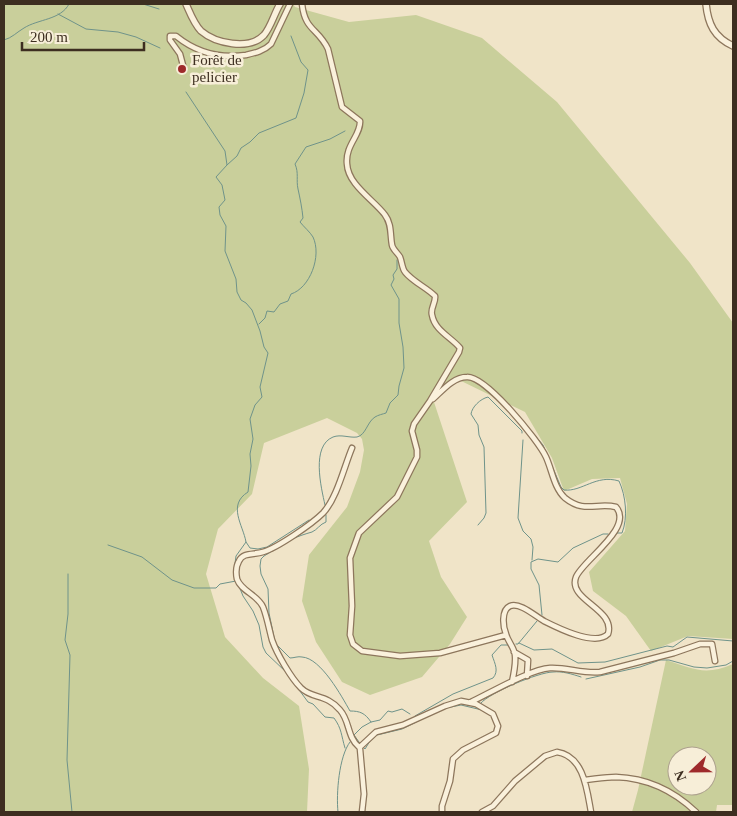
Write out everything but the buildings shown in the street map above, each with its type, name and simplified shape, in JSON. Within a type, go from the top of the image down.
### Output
[{"type":"street","points":[[186,4],[196,25],[205,34],[224,42],[239,43],[256,40],[263,36],[280,4]]},
{"type":"street","points":[[184,69],[182,59],[170,40],[170,36],[176,36],[188,45],[214,56],[229,57],[255,53],[266,49],[271,44],[290,4]]},
{"type":"street","points":[[302,4],[304,19],[328,49],[342,107],[360,121],[360,126],[350,143],[347,154],[349,171],[362,192],[386,217],[390,225],[392,247],[400,257],[403,269],[435,296],[432,312],[435,323],[445,336],[460,348],[430,402],[414,424],[412,431],[417,457],[401,491],[362,530],[353,545],[349,568],[352,606],[351,638],[356,647],[362,651],[408,656],[447,652],[506,635]]},
{"type":"street","points":[[706,4],[707,17],[712,29],[733,46]]},
{"type":"street","points":[[430,402],[459,379],[470,377],[477,379],[500,399],[542,449],[559,490],[565,498],[585,507],[610,506],[616,507],[619,510],[620,519],[617,527],[578,574],[575,582],[576,588],[582,596],[606,618],[609,626],[607,636],[598,639],[586,638],[546,622],[521,607],[514,605],[507,608],[504,613],[506,635],[514,652],[515,661],[512,682]]},
{"type":"street","points":[[352,448],[332,501],[323,512],[302,530],[266,551],[241,557],[236,573],[237,580],[241,586],[258,600],[263,607],[274,644],[298,684],[305,691],[326,698],[334,703],[344,715],[352,738],[360,747],[364,794],[362,812]]},
{"type":"street","points":[[471,702],[512,682],[550,668],[591,673],[600,672],[674,654],[702,644],[712,644],[715,661]]},
{"type":"street","points":[[514,652],[528,660],[527,676]]},
{"type":"street","points":[[360,747],[376,732],[403,725],[452,703],[461,701],[471,702],[493,714],[498,730],[491,737],[463,750],[454,757],[442,812]]},
{"type":"street","points":[[482,812],[494,804],[516,780],[545,756],[554,752],[560,752],[569,757],[579,767],[585,780],[591,812]]},
{"type":"street","points":[[585,780],[615,777],[644,782],[676,795],[696,812]]},
{"type":"green space","points":[[4,4],[293,4],[295,7],[349,22],[416,15],[482,38],[557,102],[690,263],[733,323],[733,639],[688,636],[651,651],[626,616],[593,591],[589,572],[625,531],[627,504],[620,478],[592,479],[564,491],[552,458],[525,412],[455,378],[431,393],[467,502],[429,541],[441,577],[467,617],[450,644],[422,677],[370,695],[342,682],[316,642],[302,601],[309,555],[347,507],[360,472],[364,450],[362,439],[357,433],[327,418],[264,443],[252,494],[218,529],[206,574],[225,637],[263,678],[299,706],[309,769],[307,812],[4,812]]},
{"type":"green space","points":[[666,660],[700,670],[715,670],[733,664],[733,805],[717,805],[716,812],[632,812]]},
{"type":"waterway","points":[[4,40],[30,25],[61,13],[69,4]]},
{"type":"waterway","points":[[134,4],[143,4],[159,9]]},
{"type":"waterway","points":[[58,14],[86,29],[118,32],[136,37],[160,48]]},
{"type":"waterway","points":[[227,165],[237,156],[241,148],[259,133],[296,118],[304,93],[308,70],[301,62],[291,36]]},
{"type":"waterway","points":[[186,92],[225,151],[227,165],[216,177],[222,185],[225,200],[219,207],[220,215],[226,226],[225,251],[236,279],[237,292],[241,300],[252,310],[264,347],[268,353],[260,387],[262,397],[255,405],[250,419],[253,439],[250,454],[251,466],[248,492],[238,503],[237,509],[246,542],[236,556],[234,571]]},
{"type":"waterway","points":[[259,324],[265,318],[267,311],[274,312],[280,304],[288,301],[291,294],[298,291],[304,285],[315,262],[316,253],[313,237],[300,222],[303,218],[295,164],[306,147],[330,139],[345,131]]},
{"type":"waterway","points":[[325,505],[319,468],[322,449],[326,442],[336,436],[360,436],[372,419],[386,413],[390,403],[398,395],[404,368],[399,323],[399,299],[391,285],[394,279],[393,275],[397,269],[397,260]]},
{"type":"waterway","points":[[478,525],[486,513],[484,447],[479,435],[478,425],[471,414],[473,409],[479,401],[488,397],[522,433]]},
{"type":"waterway","points":[[528,427],[543,445],[564,490],[571,490],[596,481],[611,479],[619,481],[625,500],[626,514],[622,533],[617,533]]},
{"type":"waterway","points":[[523,440],[518,518],[523,531],[531,539],[533,547],[532,560]]},
{"type":"waterway","points":[[292,539],[314,531],[326,522],[326,515]]},
{"type":"waterway","points":[[246,542],[250,548],[267,547],[309,520]]},
{"type":"waterway","points":[[542,615],[539,585],[531,569],[531,562],[538,559],[558,562],[573,548],[603,534],[608,534]]},
{"type":"waterway","points":[[108,545],[142,557],[172,580],[194,588],[216,588],[220,584],[236,581]]},
{"type":"waterway","points":[[274,550],[261,559],[260,566],[261,574],[268,589],[269,613],[275,642]]},
{"type":"waterway","points":[[68,574],[68,614],[65,640],[70,655],[67,760],[72,812]]},
{"type":"waterway","points":[[239,586],[259,625],[266,653],[286,672]]},
{"type":"waterway","points":[[516,644],[537,621]]},
{"type":"waterway","points":[[519,643],[534,650],[552,649],[578,663],[605,662],[667,646],[673,647],[687,637],[733,641]]},
{"type":"waterway","points":[[277,645],[290,658],[302,657],[316,664],[330,679],[350,711],[362,713],[371,722]]},
{"type":"waterway","points":[[415,716],[453,694],[493,678],[496,670],[492,655],[501,645],[508,645]]},
{"type":"waterway","points":[[586,679],[640,667],[660,660],[669,660],[694,667],[707,668],[726,665],[733,661]]},
{"type":"waterway","points":[[481,703],[504,689],[526,679],[546,673],[563,672],[581,677]]},
{"type":"waterway","points":[[294,683],[308,702],[313,704],[325,717],[334,718],[340,729],[345,748]]},
{"type":"waterway","points":[[446,708],[461,705],[482,710]]},
{"type":"waterway","points":[[359,742],[354,735],[362,727],[380,720],[388,711],[392,712],[402,709],[410,714]]},
{"type":"waterway","points":[[364,748],[377,735],[402,729],[443,709]]},
{"type":"waterway","points":[[338,812],[339,776],[343,756],[350,742]]},
{"type":"place","name":"Forêt de pelicier","points":[[182,69]]}]
